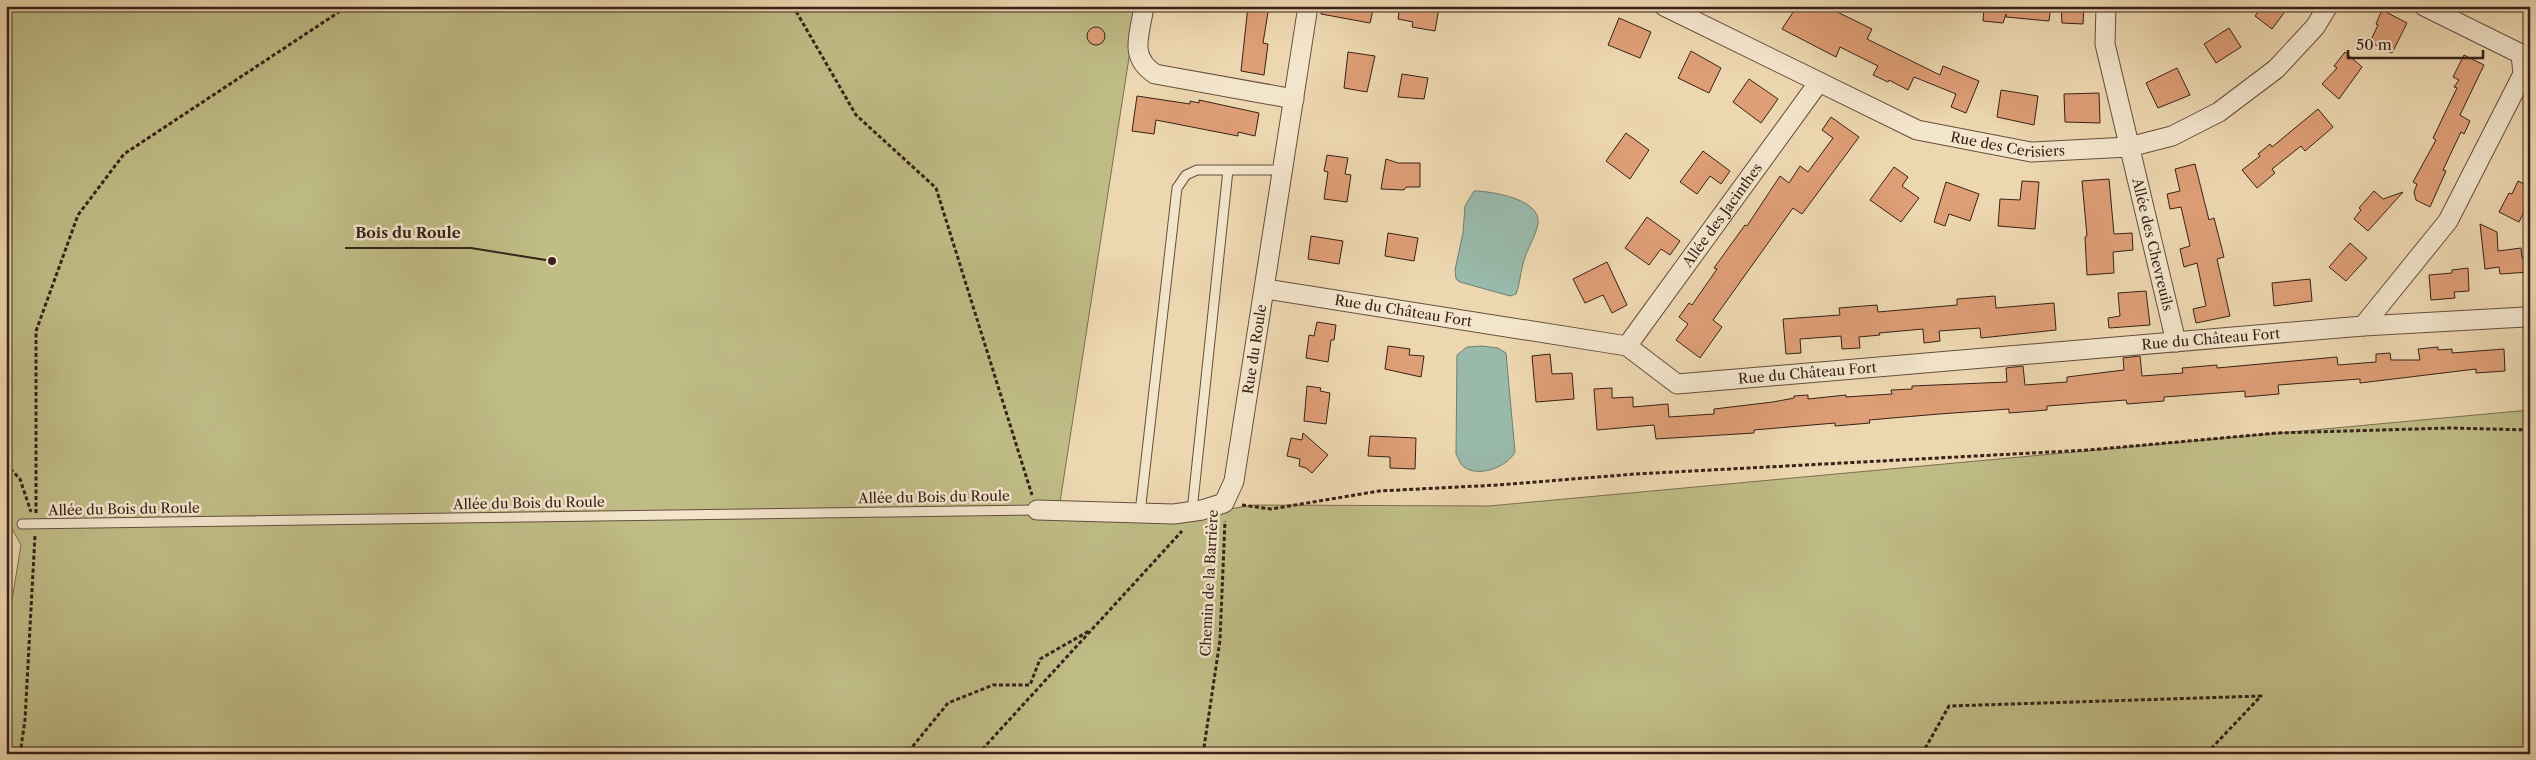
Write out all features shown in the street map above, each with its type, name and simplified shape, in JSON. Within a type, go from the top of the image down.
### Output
[{"type":"street","points":[[1144,6],[1137,55],[1144,67],[1155,74],[1294,99]]},
{"type":"street","name":"Rue du Roule","points":[[1224,503],[1234,481],[1266,289],[1282,170],[1308,6]]},
{"type":"street","name":"Rue des Cerisiers","points":[[1664,6],[1917,130],[2031,152],[2129,147],[2172,136],[2219,112],[2276,69],[2315,27],[2328,6]]},
{"type":"street","name":"Allée des Chevreuils","points":[[2106,6],[2105,44],[2176,342]]},
{"type":"street","points":[[2363,326],[2448,221],[2523,74],[2521,54],[2424,6]]},
{"type":"street","name":"Allée des Jacinthes","points":[[1626,346],[1819,82]]},
{"type":"street","name":"Rue du Château Fort","points":[[1266,289],[1626,346],[1677,384],[2363,326],[2525,317]]},
{"type":"street","points":[[1037,510],[1174,514],[1197,511],[1224,503]]},
{"type":"lane","points":[[1140,513],[1177,188],[1186,175],[1197,170],[1282,170]]},
{"type":"lane","points":[[1197,511],[1228,170]]},
{"type":"lane","name":"Allée du Bois du Roule","points":[[22,524],[1037,510]]},
{"type":"path","points":[[20,754],[25,720],[36,524],[36,331],[78,215],[124,154],[348,6]]},
{"type":"path","points":[[793,6],[856,116],[936,188],[1037,510]]},
{"type":"path","points":[[1224,503],[1270,509],[1379,491],[1498,485],[1635,474],[2089,450],[2277,433],[2449,428],[2530,430]]},
{"type":"path","points":[[6,464],[20,479],[36,524]]},
{"type":"path","name":"Chemin de la Barrière","points":[[1203,754],[1220,640],[1224,503]]},
{"type":"path","points":[[978,754],[1092,630],[1197,511]]},
{"type":"path","points":[[902,754],[913,746],[948,703],[993,685],[1030,685],[1040,659],[1092,630]]},
{"type":"path","points":[[1922,754],[1949,706],[2261,696],[2206,754]]},
{"type":"shaded area","points":[[6,6],[1137,6],[1058,515],[1163,520],[1254,505],[1489,506],[2530,410],[2530,754],[6,754],[6,637],[21,545],[6,518]]},
{"type":"shaded area","points":[[1474,191],[1514,198],[1524,202],[1537,215],[1537,228],[1524,259],[1516,294],[1510,296],[1460,282],[1456,279],[1455,270],[1463,233],[1465,206]]},
{"type":"shaded area","points":[[1467,347],[1498,348],[1506,353],[1515,452],[1511,458],[1498,467],[1490,470],[1475,471],[1462,465],[1456,454],[1457,355]]},
{"type":"building","points":[[1248,6],[1269,6],[1263,43],[1268,44],[1264,75],[1241,71]]},
{"type":"building","points":[[1321,6],[1374,6],[1370,23],[1321,14]]},
{"type":"building","points":[[1400,6],[1439,8],[1435,31],[1412,27],[1413,22],[1398,19]]},
{"type":"building","points":[[1797,6],[1825,6],[1872,29],[1867,39],[1940,75],[1943,66],[1979,81],[1966,113],[1951,107],[1956,94],[1914,77],[1908,90],[1889,80],[1888,82],[1873,75],[1878,66],[1840,47],[1836,57],[1782,29]]},
{"type":"building","points":[[1984,6],[2051,6],[2049,21],[2006,17],[2006,14],[2003,23],[1983,21]]},
{"type":"building","points":[[2061,6],[2084,6],[2083,24],[2062,23]]},
{"type":"building","points":[[2262,6],[2289,6],[2272,29],[2255,16]]},
{"type":"building","points":[[2382,10],[2407,23],[2392,53],[2370,42],[2378,25],[2376,24]]},
{"type":"building","points":[[1619,18],[1651,32],[1640,58],[1608,45]]},
{"type":"building","points":[[1096,27],[1102,30],[1105,36],[1102,42],[1096,45],[1090,42],[1087,36],[1090,30]]},
{"type":"building","points":[[2229,28],[2241,47],[2216,63],[2204,44]]},
{"type":"building","points":[[1691,51],[1721,68],[1709,93],[1678,78]]},
{"type":"building","points":[[1348,52],[1375,56],[1367,92],[1344,88]]},
{"type":"building","points":[[2345,52],[2362,67],[2339,99],[2322,84],[2337,68],[2334,66]]},
{"type":"building","points":[[2464,55],[2484,65],[2460,115],[2470,121],[2464,134],[2461,132],[2443,170],[2446,171],[2430,207],[2416,200],[2414,192],[2417,184],[2413,182],[2436,140],[2433,138],[2457,88],[2454,87],[2459,80],[2453,77]]},
{"type":"building","points":[[2177,68],[2190,95],[2158,108],[2146,83]]},
{"type":"building","points":[[1402,74],[1428,78],[1424,99],[1398,97]]},
{"type":"building","points":[[1749,79],[1778,99],[1761,123],[1733,102]]},
{"type":"building","points":[[2001,90],[2038,96],[2034,125],[1997,117]]},
{"type":"building","points":[[2099,93],[2100,123],[2065,122],[2064,94]]},
{"type":"building","points":[[1137,96],[1190,104],[1190,101],[1199,103],[1199,100],[1259,113],[1255,136],[1238,132],[1238,136],[1156,120],[1154,134],[1132,131]]},
{"type":"building","points":[[2318,109],[2333,127],[2305,151],[2301,146],[2272,169],[2275,173],[2257,188],[2242,170],[2260,156],[2258,154],[2270,144],[2272,147]]},
{"type":"building","points":[[1831,117],[1859,137],[1802,214],[1793,208],[1713,320],[1722,327],[1700,358],[1676,340],[1688,324],[1679,317],[1689,303],[1692,305],[1717,269],[1714,268],[1745,225],[1747,226],[1780,176],[1789,183],[1800,166],[1808,172],[1833,138],[1822,130]]},
{"type":"building","points":[[1626,133],[1649,150],[1630,179],[1606,161]]},
{"type":"building","points":[[1703,151],[1730,171],[1721,184],[1710,176],[1697,194],[1680,182]]},
{"type":"building","points":[[1327,155],[1348,158],[1345,174],[1351,175],[1347,202],[1324,199],[1328,172],[1324,171]]},
{"type":"building","points":[[1386,159],[1398,163],[1420,163],[1420,187],[1406,187],[1404,190],[1381,189]]},
{"type":"building","points":[[2195,164],[2209,220],[2214,218],[2224,257],[2217,259],[2230,316],[2196,323],[2193,309],[2206,306],[2197,263],[2184,267],[2180,249],[2190,246],[2181,207],[2170,209],[2167,194],[2180,191],[2175,169]]},
{"type":"building","points":[[1894,167],[1908,177],[1902,186],[1919,198],[1901,222],[1870,200]]},
{"type":"building","points":[[2109,179],[2114,234],[2132,233],[2133,250],[2113,252],[2114,273],[2087,275],[2085,237],[2087,236],[2082,181]]},
{"type":"building","points":[[2022,181],[2039,182],[2035,229],[1998,226],[2000,199],[2020,200]]},
{"type":"building","points":[[2518,181],[2530,187],[2530,200],[2519,222],[2499,212],[2509,193],[2512,194]]},
{"type":"building","points":[[1946,182],[1979,194],[1970,221],[1949,214],[1945,226],[1934,222]]},
{"type":"building","points":[[2374,191],[2383,199],[2403,192],[2368,231],[2354,219],[2361,210],[2359,208]]},
{"type":"building","points":[[1647,217],[1680,241],[1670,255],[1661,249],[1649,265],[1625,248]]},
{"type":"building","points":[[2480,224],[2497,232],[2498,251],[2521,248],[2522,258],[2530,257],[2530,272],[2500,274],[2499,267],[2485,269]]},
{"type":"building","points":[[1388,233],[1418,238],[1414,261],[1385,256]]},
{"type":"building","points":[[1311,236],[1343,241],[1339,264],[1308,259]]},
{"type":"building","points":[[2350,243],[2367,258],[2346,281],[2329,267]]},
{"type":"building","points":[[1607,262],[1627,305],[1612,313],[1603,295],[1585,303],[1573,279]]},
{"type":"building","points":[[2468,268],[2469,291],[2454,292],[2455,298],[2431,300],[2429,275],[2452,273],[2452,270]]},
{"type":"building","points":[[2310,279],[2312,301],[2274,306],[2272,283]]},
{"type":"building","points":[[2146,291],[2150,325],[2109,328],[2108,318],[2120,316],[2118,293]]},
{"type":"building","points":[[1995,296],[1996,308],[2054,303],[2056,330],[1981,338],[1980,328],[1939,331],[1940,341],[1924,343],[1923,329],[1859,337],[1860,348],[1842,349],[1841,336],[1800,339],[1801,353],[1786,354],[1783,319],[1840,315],[1839,308],[1877,305],[1878,312],[1957,305],[1957,299]]},
{"type":"building","points":[[1317,322],[1336,325],[1334,340],[1331,340],[1328,362],[1306,358],[1309,335],[1314,336]]},
{"type":"building","points":[[1388,346],[1410,349],[1409,355],[1424,356],[1421,377],[1385,369]]},
{"type":"building","points":[[2438,347],[2438,350],[2452,349],[2452,353],[2504,349],[2505,371],[2476,373],[2476,369],[2360,383],[2360,379],[2278,385],[2279,394],[2245,397],[2245,391],[2164,397],[2164,401],[2127,404],[2126,400],[2047,406],[2047,410],[2009,413],[2009,409],[1939,414],[1869,420],[1870,423],[1835,426],[1835,423],[1754,430],[1754,433],[1656,439],[1654,425],[1597,430],[1594,389],[1612,388],[1612,398],[1633,397],[1633,407],[1668,404],[1669,417],[1714,414],[1714,409],[1773,402],[1794,398],[1794,396],[1808,395],[1808,399],[1846,395],[1846,397],[1892,394],[1891,390],[1912,389],[1912,386],[2007,382],[2006,368],[2023,366],[2025,385],[2067,382],[2067,377],[2124,370],[2123,358],[2140,356],[2142,376],[2183,373],[2182,368],[2217,365],[2217,368],[2337,357],[2338,365],[2376,362],[2376,354],[2390,353],[2391,360],[2420,360],[2418,349]]},
{"type":"building","points":[[1550,354],[1552,374],[1572,373],[1574,399],[1536,402],[1532,356]]},
{"type":"building","points":[[1307,386],[1321,388],[1320,391],[1330,393],[1326,424],[1304,421]]},
{"type":"building","points":[[1303,433],[1328,455],[1312,473],[1306,468],[1299,466],[1300,459],[1287,456],[1291,438],[1302,440]]},
{"type":"building","points":[[1370,436],[1416,438],[1415,469],[1390,468],[1390,457],[1368,456]]},
{"type":"place","name":"Bois du Roule","points":[[552,261]]}]
